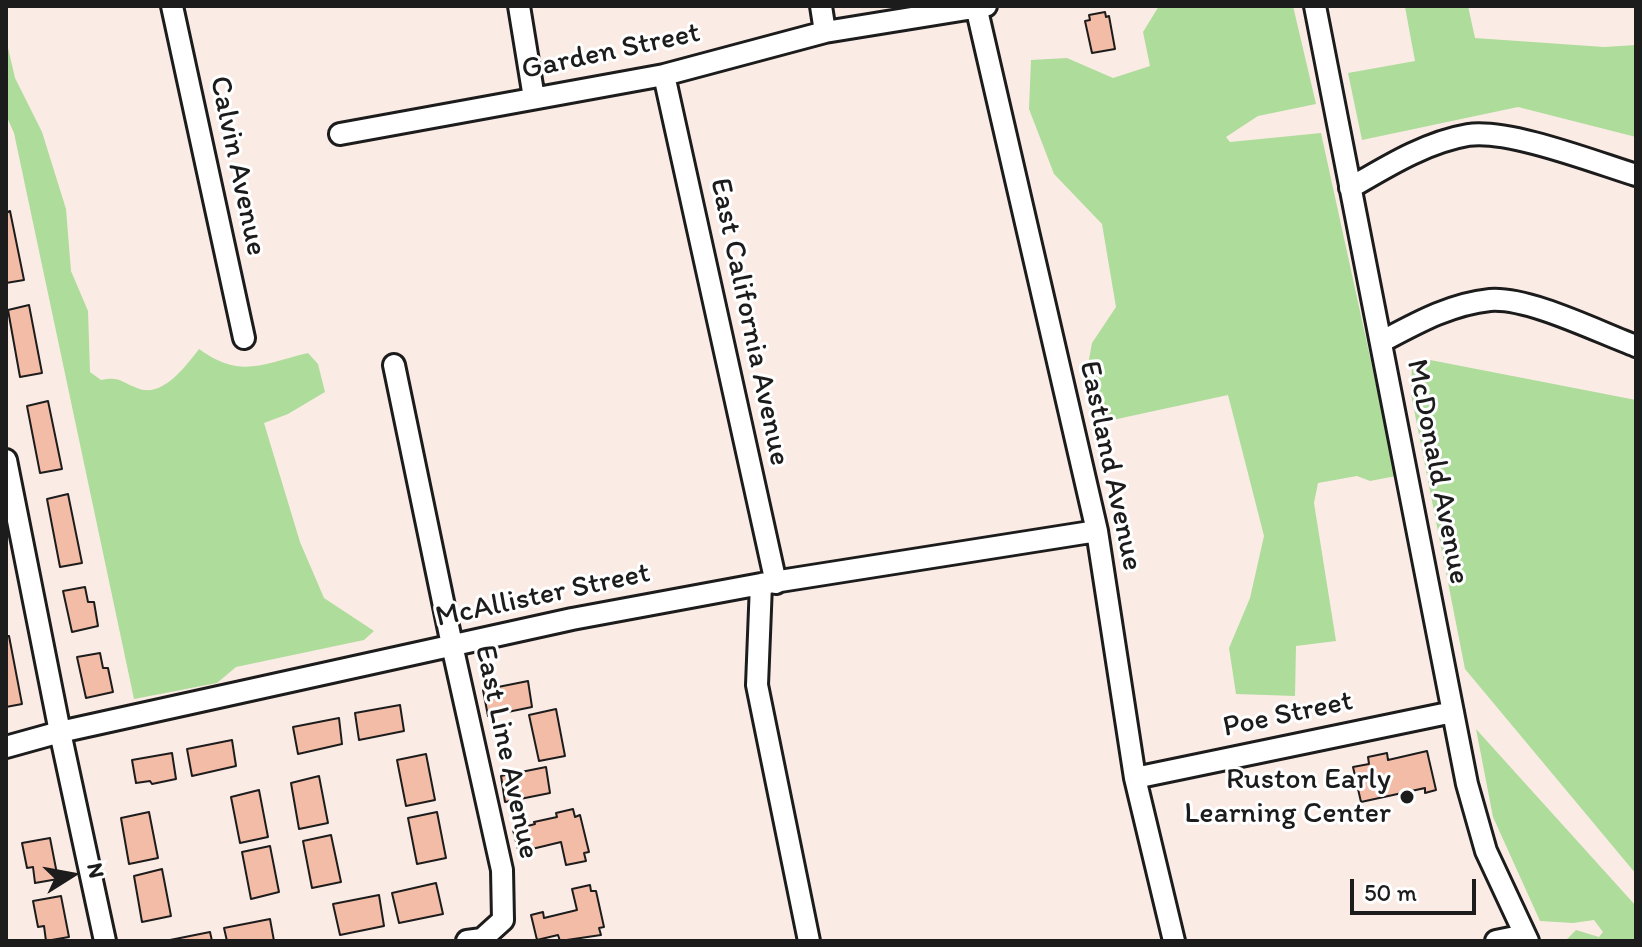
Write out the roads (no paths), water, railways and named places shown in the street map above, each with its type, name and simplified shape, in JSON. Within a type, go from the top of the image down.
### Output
[{"type":"street","name":"Calvin Avenue","points":[[172,6],[244,338]]},
{"type":"street","points":[[519,6],[534,98]]},
{"type":"street","points":[[821,6],[825,32]]},
{"type":"street","name":"McDonald Avenue","points":[[1315,6],[1467,784],[1486,851],[1526,938]]},
{"type":"street","name":"Garden Street","points":[[340,134],[664,75],[825,32],[979,7]]},
{"type":"street","name":"Eastland Avenue","points":[[979,7],[1097,531],[1135,778],[1174,941]]},
{"type":"street","name":"East California Avenue","points":[[664,75],[768,583],[757,685],[809,941]]},
{"type":"street","points":[[1350,188],[1433,145],[1469,135],[1501,135],[1636,175]]},
{"type":"street","points":[[1381,342],[1427,318],[1463,305],[1492,300],[1534,307],[1636,346]]},
{"type":"street","name":"East Line Avenue","points":[[394,365],[502,870],[503,920],[482,939],[467,941]]},
{"type":"street","points":[[6,460],[15,554],[60,732],[105,941]]},
{"type":"street","name":"McAllister Street","points":[[6,747],[60,732],[572,619],[768,583],[1097,531]]},
{"type":"street","name":"Poe Street","points":[[1135,778],[1453,712]]},
{"type":"street","points":[[1496,941],[1526,938]]},
{"type":"place","name":"Ruston Early Learning Center","points":[[1407,797]]}]
